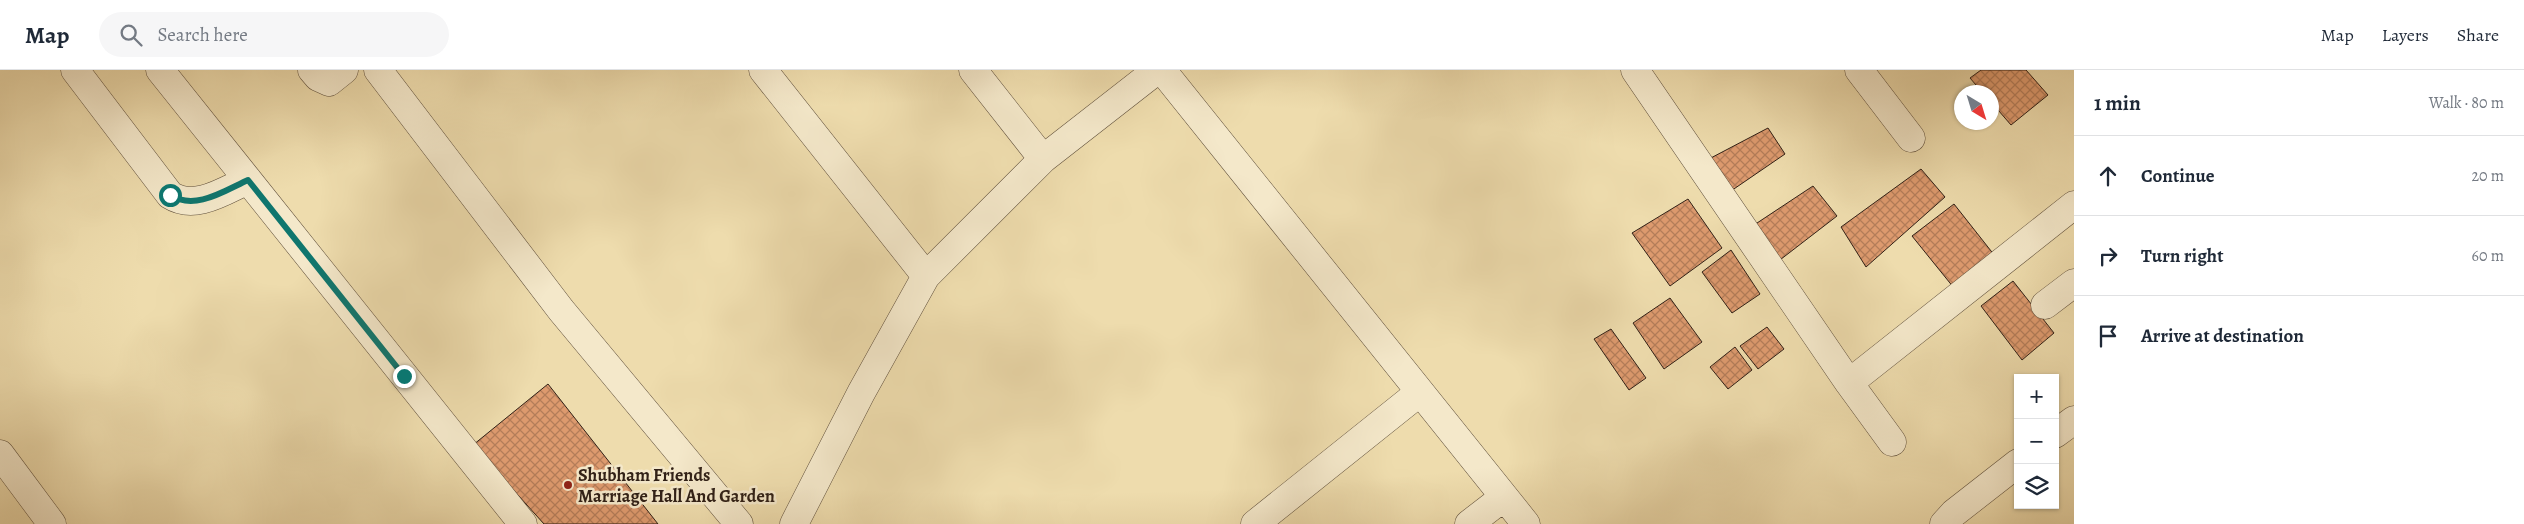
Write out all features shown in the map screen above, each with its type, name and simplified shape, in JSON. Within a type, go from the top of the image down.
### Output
[{"type":"street","points":[[75,70],[170,195],[180,201],[191,202],[208,198],[248,180]]},
{"type":"street","points":[[160,70],[522,524]]},
{"type":"street","points":[[312,70],[318,77],[329,82],[344,70]]},
{"type":"street","points":[[378,70],[561,310],[739,524]]},
{"type":"street","points":[[763,70],[926,276]]},
{"type":"street","points":[[973,70],[1043,159]]},
{"type":"street","points":[[794,524],[861,393],[926,276],[1043,159],[1157,70]]},
{"type":"street","points":[[1162,70],[1526,524]]},
{"type":"street","points":[[1635,70],[1849,383],[1892,442]]},
{"type":"street","points":[[1859,70],[1911,138]]},
{"type":"street","points":[[1849,383],[2074,205]]},
{"type":"street","points":[[2045,305],[2074,283]]},
{"type":"street","points":[[1254,524],[1420,392]]},
{"type":"street","points":[[2059,431],[2074,420]]},
{"type":"street","points":[[0,454],[52,524]]},
{"type":"street","points":[[1944,524],[1954,513],[2017,464]]},
{"type":"street","points":[[1469,524],[1504,497]]},
{"type":"building","points":[[1981,70],[2026,70],[2048,95],[2011,125],[1999,111],[1999,85],[1976,85],[1970,78]]},
{"type":"building","points":[[1768,128],[1785,154],[1728,193],[1707,160]]},
{"type":"building","points":[[1921,169],[1945,197],[1866,267],[1841,227]]},
{"type":"building","points":[[1813,186],[1837,216],[1776,263],[1751,227]]},
{"type":"building","points":[[1688,199],[1722,248],[1670,286],[1632,233]]},
{"type":"building","points":[[1954,204],[1995,256],[1954,288],[1912,236]]},
{"type":"building","points":[[1731,250],[1760,294],[1732,313],[1702,272]]},
{"type":"building","points":[[2013,281],[2054,333],[2022,360],[1981,306]]},
{"type":"building","points":[[1670,298],[1702,342],[1664,369],[1633,323]]},
{"type":"building","points":[[1767,327],[1784,349],[1758,369],[1740,346]]},
{"type":"building","points":[[1611,329],[1646,378],[1629,390],[1594,339]]},
{"type":"building","points":[[1735,347],[1752,370],[1728,389],[1710,367]]},
{"type":"building","name":"Shubham Friends Marriage Hall And Garden","points":[[548,384],[658,524],[544,524],[473,445]]},
{"type":"place","name":"Shubham Friends Marriage Hall And Garden","points":[[568,485]]},
{"type":"route","points":[[170,195],[180,201],[191,202],[208,198],[248,180],[404,376]]}]
